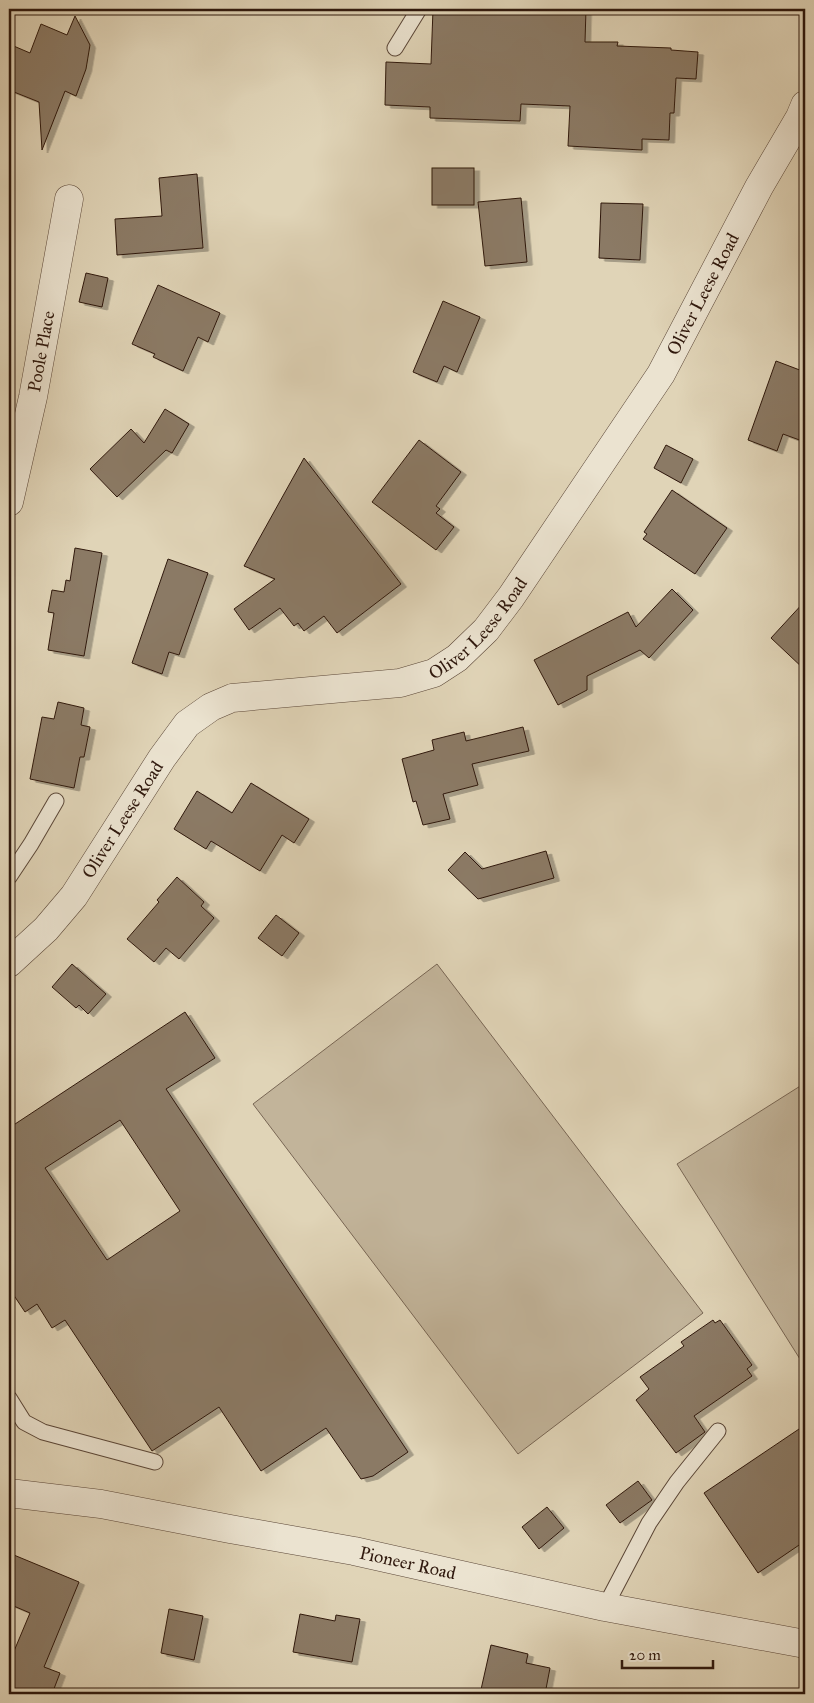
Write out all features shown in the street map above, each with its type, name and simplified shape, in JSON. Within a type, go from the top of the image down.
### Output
[{"type":"street","name":"Oliver Leese Road","points":[[9,963],[46,929],[74,896],[162,758],[188,724],[210,707],[232,698],[400,683],[434,673],[457,658],[486,630],[511,598],[661,374],[759,187],[800,117],[805,105]]},
{"type":"street","name":"Poole Place","points":[[9,502],[33,397],[69,199]]},
{"type":"street","name":"Pioneer Road","points":[[9,1493],[101,1504],[354,1551],[604,1607],[805,1644]]},
{"type":"lane","points":[[395,48],[419,9]]},
{"type":"lane","points":[[9,877],[56,801]]},
{"type":"lane","points":[[9,1398],[24,1422],[43,1432],[155,1462]]},
{"type":"lane","points":[[604,1607],[649,1523],[676,1482],[718,1431]]},
{"type":"shaded area","points":[[437,964],[703,1313],[518,1454],[253,1104]]},
{"type":"shaded area","points":[[805,1083],[805,1367],[677,1164]]},
{"type":"building","points":[[433,9],[586,9],[585,42],[618,42],[617,46],[671,48],[671,50],[698,52],[696,79],[676,78],[674,113],[670,113],[669,140],[642,139],[642,150],[568,146],[570,106],[521,104],[520,121],[430,118],[430,107],[385,105],[386,62],[431,64]]},
{"type":"building","points":[[75,16],[90,45],[86,69],[76,96],[65,91],[42,150],[39,102],[9,90],[9,44],[30,53],[41,24],[67,35]]},
{"type":"building","points":[[432,168],[474,168],[474,205],[432,205]]},
{"type":"building","points":[[197,174],[203,248],[117,255],[115,219],[162,216],[159,178]]},
{"type":"building","points":[[521,198],[527,262],[485,266],[478,202]]},
{"type":"building","points":[[601,203],[643,204],[640,260],[599,258]]},
{"type":"building","points":[[86,273],[108,278],[102,307],[79,302]]},
{"type":"building","points":[[158,285],[220,313],[208,342],[198,337],[183,371],[153,357],[155,354],[132,344]]},
{"type":"building","points":[[443,301],[480,317],[457,372],[444,366],[437,382],[413,372]]},
{"type":"building","points":[[776,361],[805,372],[805,442],[783,434],[777,451],[748,440]]},
{"type":"building","points":[[165,409],[189,424],[172,453],[166,450],[117,497],[90,469],[131,429],[144,443]]},
{"type":"building","points":[[419,440],[461,472],[436,506],[440,509],[436,513],[454,527],[436,550],[372,502]]},
{"type":"building","points":[[666,445],[693,459],[681,483],[654,468]]},
{"type":"building","points":[[304,458],[401,584],[337,633],[324,616],[304,631],[298,623],[294,626],[280,608],[249,630],[234,609],[275,579],[244,566]]},
{"type":"building","points":[[672,490],[727,528],[695,574],[643,539],[647,534],[644,532]]},
{"type":"building","points":[[75,548],[102,553],[84,656],[48,650],[54,613],[48,612],[52,590],[64,592],[66,580],[70,581]]},
{"type":"building","points":[[168,559],[208,573],[179,655],[169,652],[162,674],[132,663]]},
{"type":"building","points":[[672,589],[693,610],[649,658],[640,650],[587,676],[587,690],[558,705],[534,660],[628,612],[636,627]]},
{"type":"building","points":[[805,601],[805,670],[771,638]]},
{"type":"building","points":[[58,702],[84,708],[81,725],[90,727],[84,757],[80,757],[74,788],[30,779],[42,717],[54,719]]},
{"type":"building","points":[[523,727],[529,751],[472,764],[478,785],[443,794],[450,819],[423,825],[416,801],[413,802],[402,759],[434,750],[432,740],[464,732],[466,741]]},
{"type":"building","points":[[251,783],[309,819],[294,843],[282,835],[260,871],[211,841],[206,849],[174,829],[197,791],[232,813]]},
{"type":"building","points":[[546,851],[554,878],[478,899],[448,870],[465,852],[482,869]]},
{"type":"building","points":[[177,877],[204,902],[201,906],[214,918],[179,959],[166,948],[154,962],[127,939],[159,902],[157,900]]},
{"type":"building","points":[[276,915],[299,933],[282,956],[258,938]]},
{"type":"building","points":[[72,964],[106,994],[88,1014],[79,1005],[76,1008],[52,987]]},
{"type":"building","points":[[185,1012],[215,1058],[166,1089],[408,1452],[373,1476],[361,1479],[326,1428],[261,1471],[219,1407],[152,1451],[65,1320],[52,1328],[37,1304],[25,1312],[9,1288],[9,1128]],"holes":[[[120,1120],[180,1211],[107,1260],[45,1168]]]},
{"type":"building","points":[[713,1320],[715,1323],[720,1320],[752,1365],[747,1369],[752,1376],[694,1416],[705,1432],[676,1453],[636,1400],[649,1389],[640,1377],[684,1346],[681,1342]]},
{"type":"building","points":[[805,1425],[805,1541],[758,1573],[704,1493]]},
{"type":"building","points":[[638,1481],[652,1500],[620,1523],[606,1505]]},
{"type":"building","points":[[547,1507],[564,1528],[539,1549],[522,1527]]},
{"type":"building","points":[[9,1553],[79,1582],[44,1667],[60,1673],[52,1694],[9,1694],[9,1663],[30,1613],[9,1604]]},
{"type":"building","points":[[169,1609],[203,1616],[194,1660],[161,1653]]},
{"type":"building","points":[[300,1614],[335,1621],[336,1615],[360,1619],[352,1662],[293,1652]]},
{"type":"building","points":[[491,1645],[528,1654],[526,1663],[550,1668],[545,1694],[480,1694]]}]
